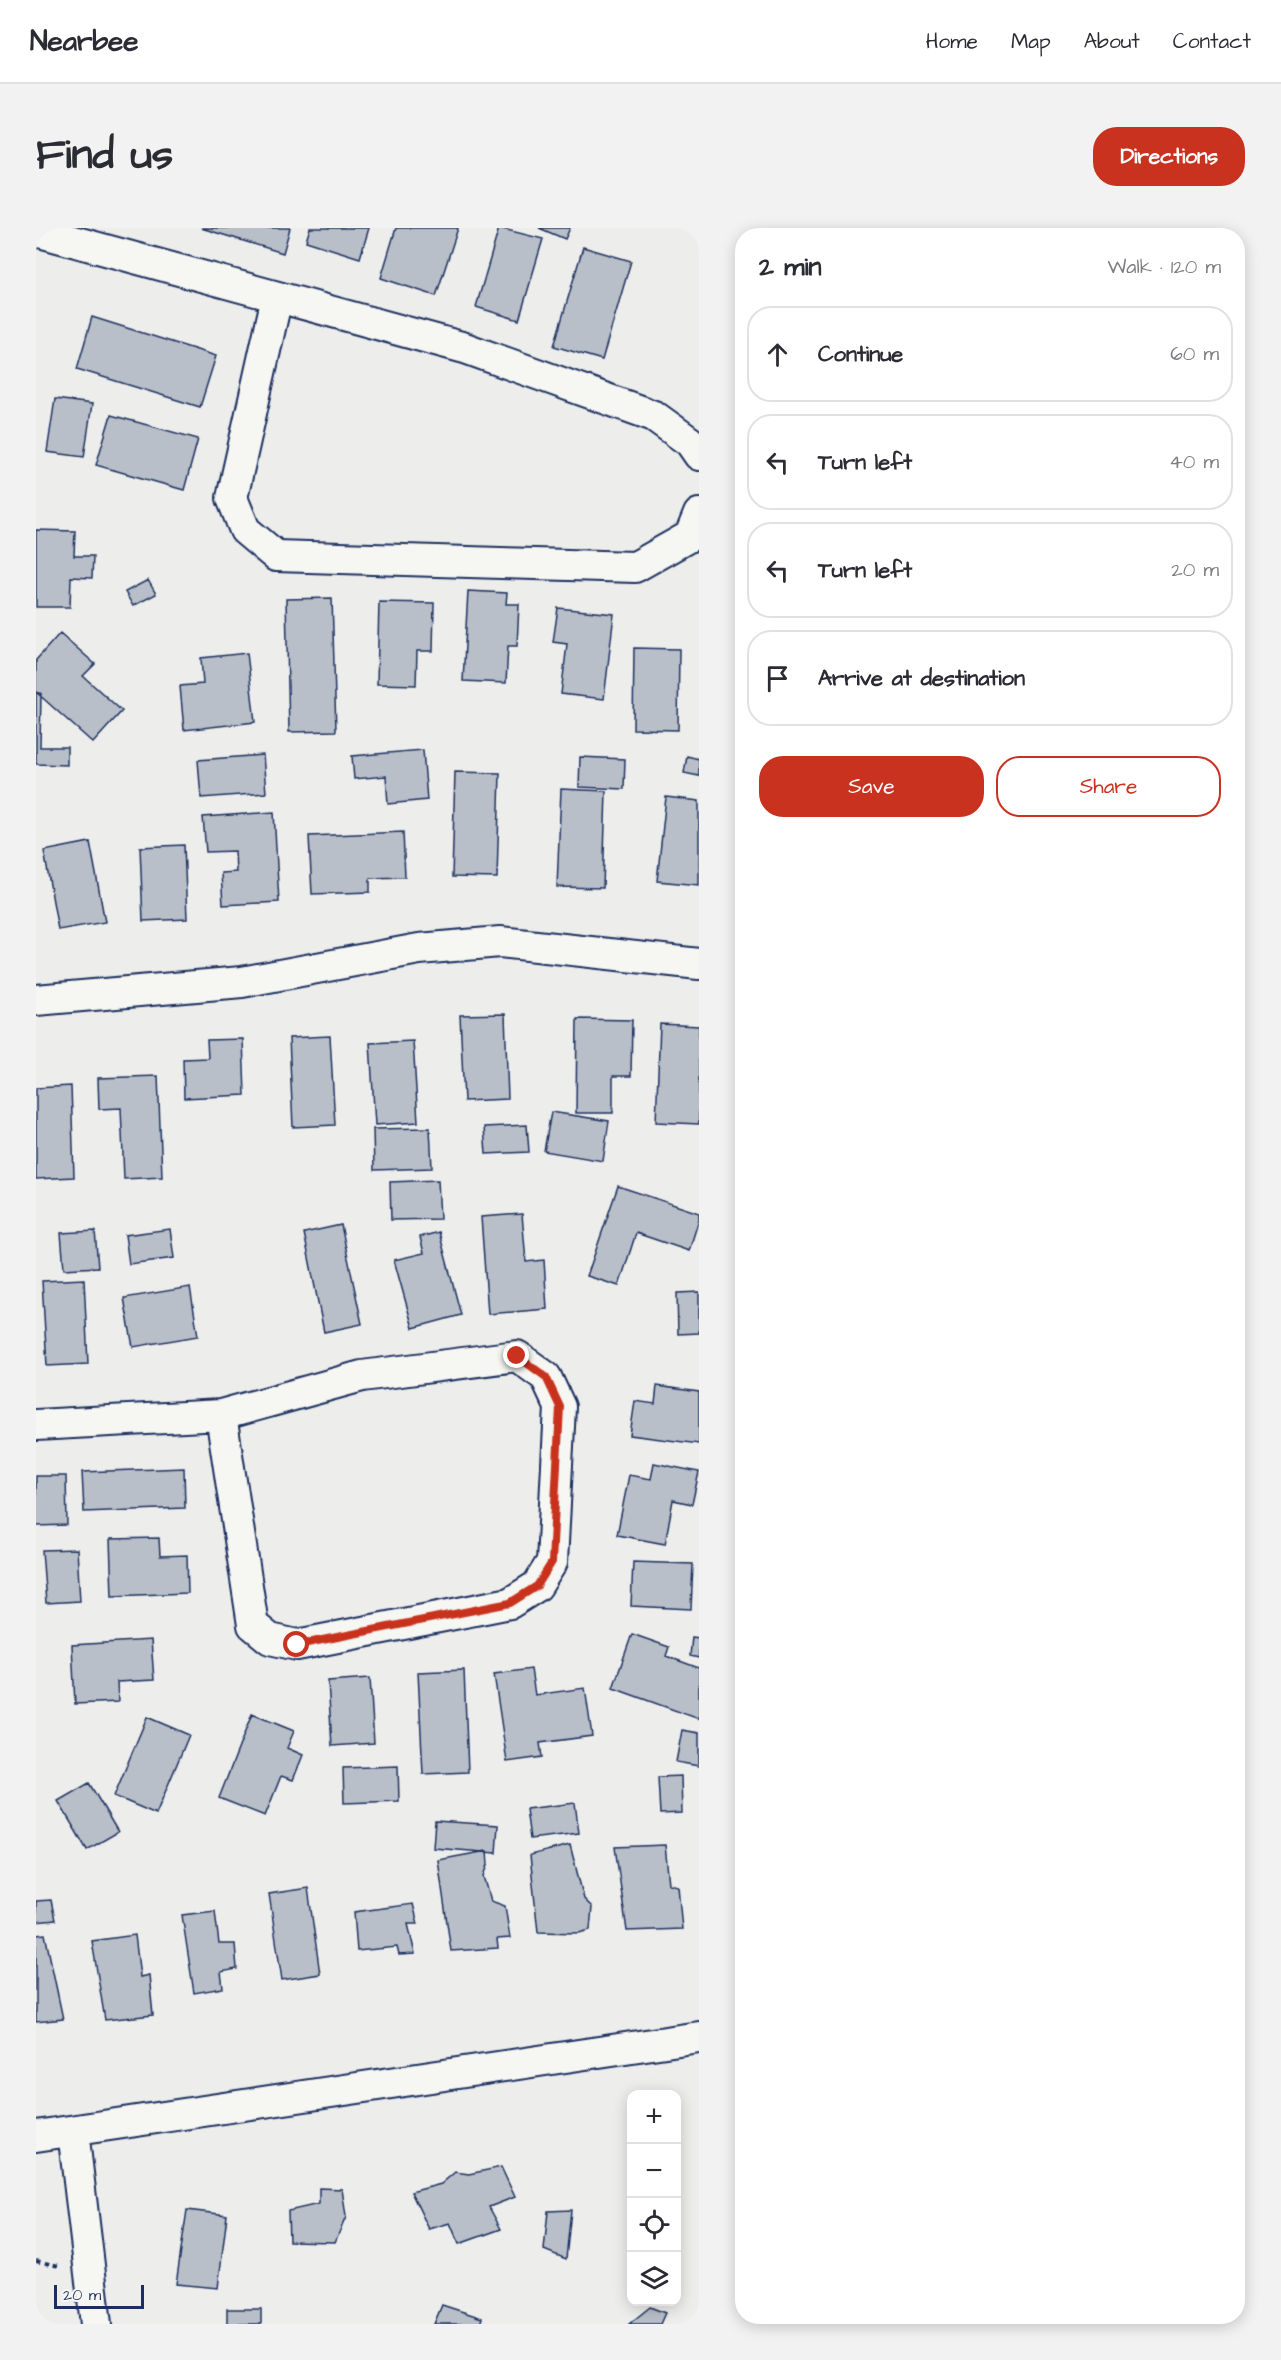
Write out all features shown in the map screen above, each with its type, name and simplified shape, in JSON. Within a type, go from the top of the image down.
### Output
[{"type":"street","points":[[36,231],[465,348],[654,416],[690,442],[699,455]]},
{"type":"street","points":[[277,297],[232,498],[245,530],[276,556],[635,567],[690,536],[699,514]]},
{"type":"street","points":[[36,1000],[242,982],[419,949],[500,942],[699,964]]},
{"type":"street","points":[[36,1425],[221,1415],[362,1376],[517,1356],[546,1377],[560,1407],[552,1562],[537,1586],[510,1603],[297,1645],[270,1639],[252,1624],[221,1415]]},
{"type":"street","points":[[36,2136],[699,2037]]},
{"type":"street","points":[[74,2131],[96,2324]]},
{"type":"building","points":[[201,228],[290,228],[283,253]]},
{"type":"building","points":[[310,228],[369,228],[360,258],[306,241]]},
{"type":"building","points":[[396,228],[458,228],[436,296],[381,278]]},
{"type":"building","points":[[499,228],[543,239],[519,320],[476,307]]},
{"type":"building","points":[[539,228],[570,228],[565,239]]},
{"type":"building","points":[[583,247],[631,261],[602,360],[554,346]]},
{"type":"building","points":[[92,317],[216,356],[200,407],[77,369]]},
{"type":"building","points":[[55,399],[92,404],[84,457],[47,452]]},
{"type":"building","points":[[111,415],[198,439],[184,490],[96,465]]},
{"type":"building","points":[[36,530],[75,531],[74,556],[93,556],[92,578],[71,577],[70,607],[36,607]]},
{"type":"building","points":[[148,580],[156,594],[133,606],[125,592]]},
{"type":"building","points":[[468,591],[507,593],[506,604],[519,604],[517,646],[508,646],[506,683],[463,681]]},
{"type":"building","points":[[332,598],[336,731],[289,732],[286,599]]},
{"type":"building","points":[[379,602],[434,603],[433,651],[417,651],[416,685],[377,684]]},
{"type":"building","points":[[558,608],[614,614],[604,699],[561,694],[567,644],[553,642]]},
{"type":"building","points":[[60,633],[95,664],[83,676],[122,711],[93,743],[36,692],[36,660]]},
{"type":"building","points":[[634,648],[679,649],[678,730],[633,729]]},
{"type":"building","points":[[247,653],[255,722],[184,730],[180,686],[203,684],[201,658]]},
{"type":"building","points":[[36,693],[41,693],[40,747],[67,747],[67,765],[36,764]]},
{"type":"building","points":[[423,750],[427,800],[388,804],[386,776],[354,779],[352,756]]},
{"type":"building","points":[[263,755],[266,793],[201,798],[198,760]]},
{"type":"building","points":[[687,756],[699,759],[699,776],[684,773]]},
{"type":"building","points":[[580,757],[625,759],[624,789],[579,787]]},
{"type":"building","points":[[455,772],[500,773],[497,878],[452,877]]},
{"type":"building","points":[[561,789],[606,791],[603,888],[557,887]]},
{"type":"building","points":[[666,797],[699,801],[699,885],[657,881]]},
{"type":"building","points":[[274,812],[279,902],[223,905],[221,873],[236,872],[235,851],[206,852],[203,817]]},
{"type":"building","points":[[403,832],[405,877],[370,878],[370,892],[312,894],[309,836]]},
{"type":"building","points":[[90,842],[105,922],[58,930],[44,851]]},
{"type":"building","points":[[184,845],[187,919],[143,921],[140,847]]},
{"type":"building","points":[[505,1014],[508,1099],[464,1101],[460,1015]]},
{"type":"building","points":[[577,1019],[632,1020],[631,1076],[613,1076],[613,1113],[576,1113]]},
{"type":"building","points":[[660,1024],[699,1026],[699,1124],[656,1122]]},
{"type":"building","points":[[330,1036],[335,1125],[293,1127],[289,1038]]},
{"type":"building","points":[[243,1039],[245,1095],[184,1098],[183,1059],[208,1058],[207,1040]]},
{"type":"building","points":[[413,1041],[418,1122],[375,1125],[370,1043]]},
{"type":"building","points":[[158,1076],[162,1177],[124,1179],[121,1108],[99,1109],[98,1078]]},
{"type":"building","points":[[71,1086],[74,1177],[36,1179],[36,1088]]},
{"type":"building","points":[[551,1112],[609,1121],[603,1161],[544,1151]]},
{"type":"building","points":[[527,1125],[529,1152],[486,1154],[484,1127]]},
{"type":"building","points":[[430,1128],[432,1168],[374,1170],[373,1129]]},
{"type":"building","points":[[438,1180],[440,1219],[391,1220],[390,1182]]},
{"type":"building","points":[[618,1186],[699,1213],[689,1251],[636,1233],[619,1286],[587,1276]]},
{"type":"building","points":[[522,1214],[526,1262],[544,1260],[547,1309],[488,1314],[481,1217]]},
{"type":"building","points":[[341,1225],[362,1324],[324,1332],[304,1233]]},
{"type":"building","points":[[170,1229],[174,1258],[129,1264],[125,1235]]},
{"type":"building","points":[[95,1231],[98,1267],[64,1269],[61,1233]]},
{"type":"building","points":[[439,1232],[461,1315],[413,1328],[394,1260],[424,1253],[420,1237]]},
{"type":"building","points":[[84,1279],[88,1364],[47,1366],[42,1281]]},
{"type":"building","points":[[190,1287],[198,1336],[133,1347],[124,1298]]},
{"type":"building","points":[[699,1292],[699,1333],[678,1334],[677,1293]]},
{"type":"building","points":[[657,1386],[699,1392],[699,1444],[630,1435],[635,1401],[655,1404]]},
{"type":"building","points":[[654,1463],[699,1472],[692,1504],[673,1500],[665,1544],[617,1535],[629,1475],[651,1479]]},
{"type":"building","points":[[184,1468],[185,1508],[84,1512],[82,1472]]},
{"type":"building","points":[[36,1476],[66,1476],[67,1525],[36,1526]]},
{"type":"building","points":[[159,1538],[160,1556],[187,1555],[188,1593],[112,1596],[110,1539]]},
{"type":"building","points":[[77,1549],[80,1601],[46,1603],[42,1550]]},
{"type":"building","points":[[633,1562],[693,1564],[691,1609],[631,1606]]},
{"type":"building","points":[[632,1634],[669,1647],[666,1656],[699,1668],[699,1719],[613,1688]]},
{"type":"building","points":[[692,1637],[699,1638],[699,1658],[690,1656]]},
{"type":"building","points":[[151,1640],[154,1680],[117,1682],[118,1702],[75,1704],[72,1645]]},
{"type":"building","points":[[531,1669],[535,1695],[585,1688],[592,1736],[540,1743],[542,1757],[507,1762],[494,1674]]},
{"type":"building","points":[[464,1670],[468,1772],[423,1774],[418,1672]]},
{"type":"building","points":[[370,1678],[374,1743],[332,1746],[328,1681]]},
{"type":"building","points":[[252,1714],[294,1731],[287,1748],[303,1755],[293,1780],[281,1776],[265,1816],[219,1798]]},
{"type":"building","points":[[147,1717],[189,1735],[156,1814],[114,1796]]},
{"type":"building","points":[[682,1730],[699,1733],[699,1766],[676,1762]]},
{"type":"building","points":[[398,1766],[399,1801],[344,1803],[343,1768]]},
{"type":"building","points":[[681,1776],[682,1813],[660,1814],[658,1777]]},
{"type":"building","points":[[89,1783],[118,1832],[87,1850],[58,1801]]},
{"type":"building","points":[[575,1803],[579,1833],[530,1839],[526,1809]]},
{"type":"building","points":[[435,1821],[498,1825],[496,1853],[433,1848]]},
{"type":"building","points":[[570,1845],[584,1899],[592,1907],[590,1930],[579,1933],[538,1932],[530,1855]]},
{"type":"building","points":[[665,1845],[669,1884],[678,1886],[682,1929],[627,1931],[615,1847]]},
{"type":"building","points":[[487,1851],[488,1865],[484,1876],[491,1901],[505,1906],[510,1938],[497,1939],[498,1948],[451,1951],[438,1860]]},
{"type":"building","points":[[308,1888],[320,1974],[282,1980],[269,1894]]},
{"type":"building","points":[[51,1900],[55,1920],[36,1922],[36,1901]]},
{"type":"building","points":[[413,1904],[418,1924],[408,1924],[415,1954],[399,1955],[397,1947],[357,1951],[354,1912]]},
{"type":"building","points":[[215,1911],[219,1944],[235,1944],[237,1969],[221,1972],[223,1988],[194,1993],[182,1915]]},
{"type":"building","points":[[45,1934],[63,2019],[36,2022],[36,1935]]},
{"type":"building","points":[[135,1935],[140,1977],[149,1975],[153,2015],[105,2020],[92,1941]]},
{"type":"building","points":[[501,2167],[515,2197],[489,2207],[501,2229],[459,2244],[450,2223],[429,2229],[411,2192],[441,2184],[455,2172],[469,2174]]},
{"type":"building","points":[[319,2188],[342,2189],[346,2217],[335,2242],[289,2241],[288,2211],[319,2204]]},
{"type":"building","points":[[187,2210],[227,2215],[218,2288],[176,2284]]},
{"type":"building","points":[[571,2210],[566,2259],[544,2250],[548,2211]]},
{"type":"building","points":[[442,2305],[482,2318],[480,2324],[434,2324]]},
{"type":"building","points":[[650,2307],[665,2313],[660,2324],[629,2324]]},
{"type":"building","points":[[227,2309],[261,2309],[261,2324],[227,2324]]},
{"type":"route","points":[[297,1645],[510,1603],[537,1586],[552,1562],[560,1407],[546,1377],[517,1356]]}]
